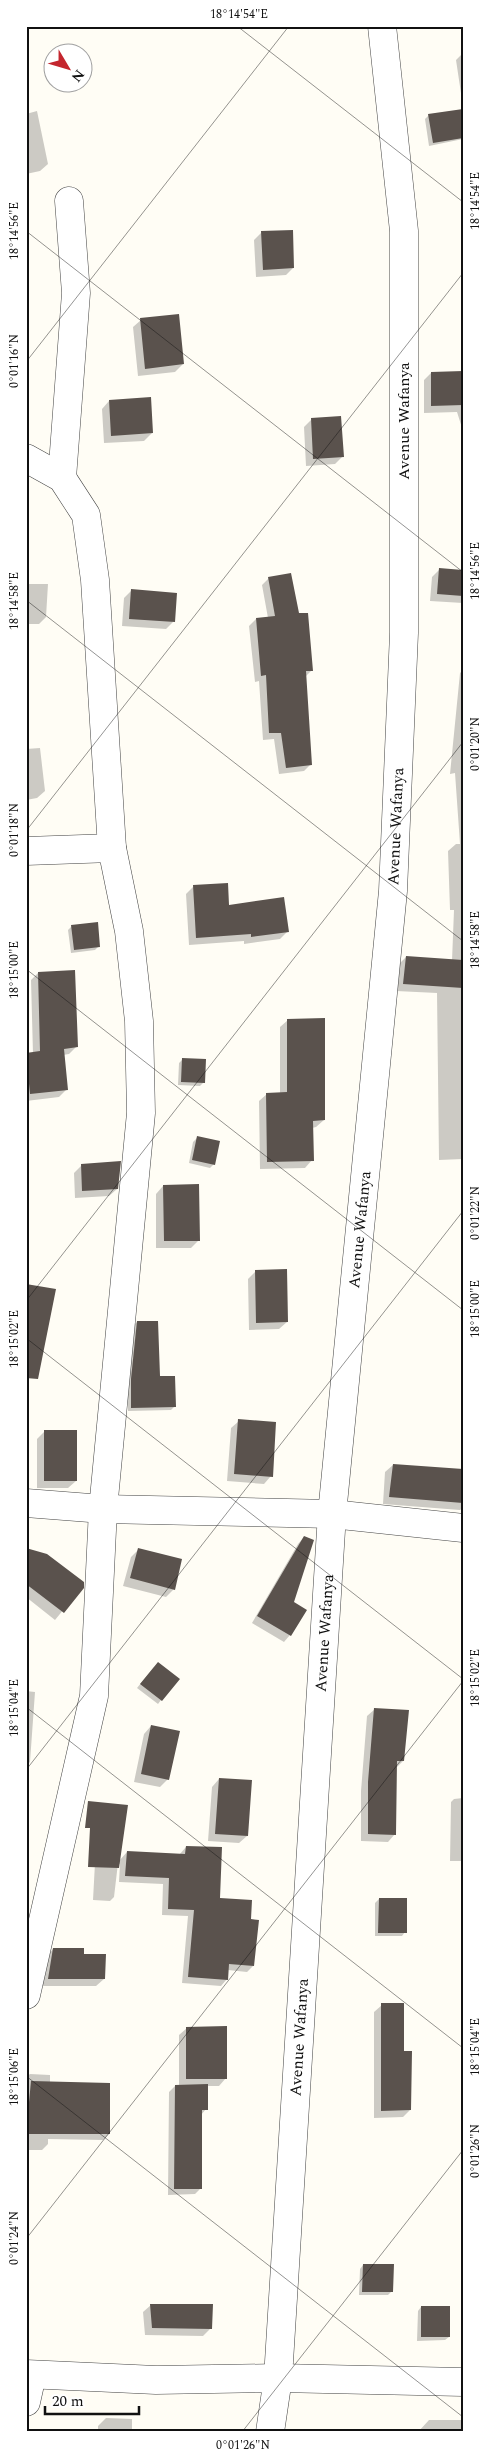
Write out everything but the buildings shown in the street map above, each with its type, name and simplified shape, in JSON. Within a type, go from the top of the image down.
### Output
[{"type":"street","name":"Avenue Wafanya","points":[[270,2432],[278,2378],[332,1514],[393,892],[404,633],[404,231],[382,26]]},
{"type":"street","points":[[62,478],[76,293],[69,201]]},
{"type":"street","points":[[26,458],[62,478],[86,515],[94,571],[112,848],[129,931],[140,1021],[141,1113],[103,1509],[94,1696],[26,1995]]},
{"type":"street","points":[[26,851],[112,848]]},
{"type":"street","points":[[26,1504],[103,1509],[332,1514],[463,1528]]},
{"type":"street","points":[[26,2402],[29,2375],[156,2380],[278,2378],[463,2382]]}]
